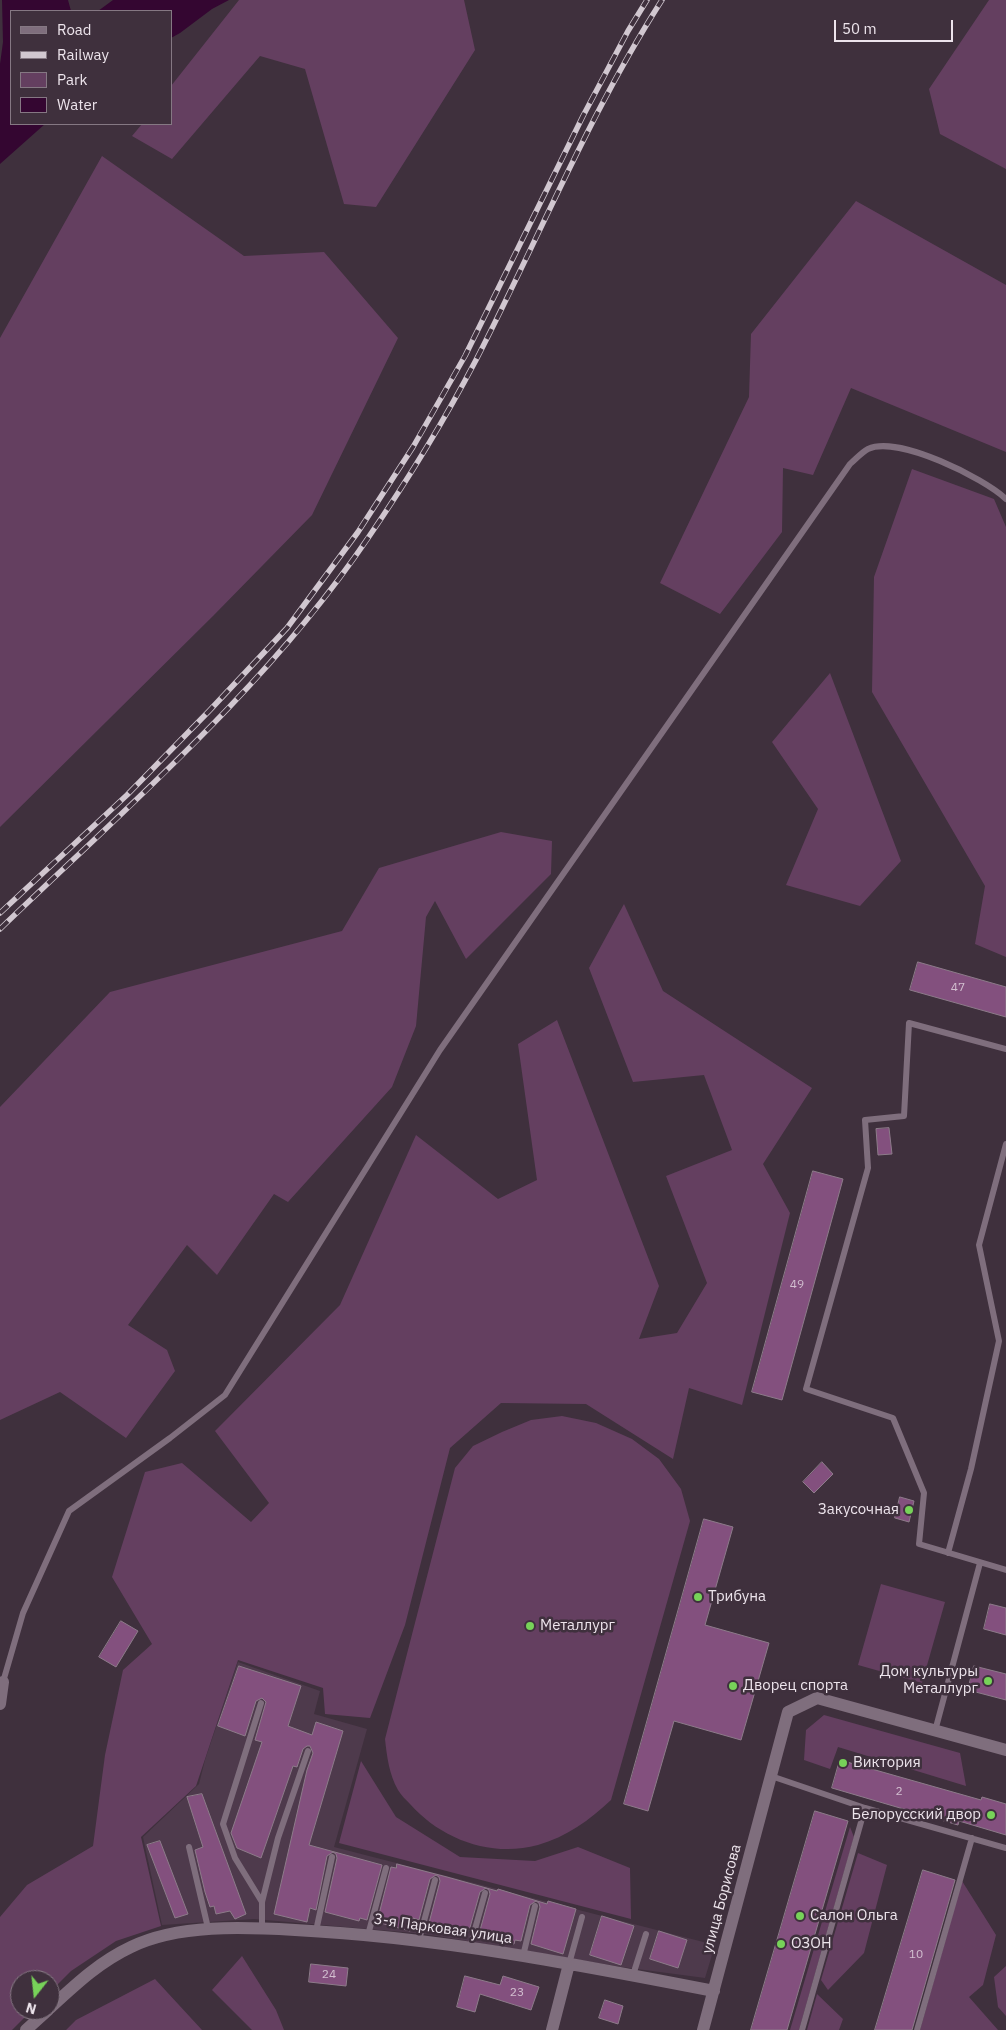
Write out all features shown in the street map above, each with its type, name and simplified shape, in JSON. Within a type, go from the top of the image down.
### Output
[{"type":"street","points":[[0,1704],[2,1682]]},
{"type":"street","name":"улица Борисова","points":[[703,2030],[788,1712],[817,1698],[1006,1750]]},
{"type":"street","name":"3-я Парковая улица","points":[[60,1999],[92,1969],[132,1946],[165,1936],[208,1928],[316,1931],[419,1940],[523,1956],[714,1991]]},
{"type":"street","points":[[552,2030],[569,1964]]},
{"type":"street","name":"3-я Парковая улица","points":[[26,2030],[37,2020]]},
{"type":"lane","points":[[2,1682],[23,1613],[69,1511],[170,1438],[225,1395],[440,1050],[850,464],[868,449],[881,446],[896,447],[918,453],[977,477],[1006,499]]},
{"type":"lane","points":[[1006,1049],[909,1023],[904,1116],[866,1120],[868,1168],[806,1389],[893,1418],[924,1493],[919,1544],[1006,1570]]},
{"type":"lane","points":[[948,1553],[971,1469],[999,1340],[979,1245],[1006,1144]]},
{"type":"lane","points":[[935,1731],[980,1562]]},
{"type":"lane","points":[[261,1703],[223,1824],[235,1858],[262,1902]]},
{"type":"lane","points":[[262,1928],[262,1902],[278,1838],[308,1751]]},
{"type":"lane","points":[[771,1776],[865,1808],[1006,1848]]},
{"type":"lane","points":[[802,2030],[865,1808]]},
{"type":"lane","points":[[917,2030],[972,1838]]},
{"type":"lane","points":[[189,1846],[208,1928]]},
{"type":"lane","points":[[316,1931],[332,1857]]},
{"type":"lane","points":[[368,1935],[386,1868]]},
{"type":"lane","points":[[419,1940],[435,1880]]},
{"type":"lane","points":[[470,1947],[485,1893]]},
{"type":"lane","points":[[523,1956],[535,1906]]},
{"type":"lane","points":[[569,1964],[582,1918]]},
{"type":"lane","points":[[633,1976],[646,1934]]},
{"type":"shaded area","points":[[238,1662],[320,1691],[314,1714],[367,1729],[334,1847],[715,1945],[705,1978],[622,1967],[425,1934],[254,1919],[162,1925],[143,1837],[199,1784],[205,1760]]},
{"type":"green space","points":[[239,0],[464,0],[475,50],[376,207],[344,204],[305,69],[260,56],[172,159],[132,136],[141,125],[172,125],[172,85]]},
{"type":"green space","points":[[989,0],[1006,0],[1006,169],[940,134],[929,89]]},
{"type":"green space","points":[[102,156],[244,256],[324,252],[398,338],[312,515],[0,827],[0,338]]},
{"type":"green space","points":[[856,201],[1006,285],[1006,452],[851,388],[813,475],[783,468],[782,532],[720,614],[660,583],[749,397],[751,334]]},
{"type":"green space","points":[[912,469],[994,499],[1006,527],[1006,957],[975,944],[985,886],[872,692],[874,577]]},
{"type":"green space","points":[[830,673],[901,861],[860,906],[786,885],[818,809],[772,742]]},
{"type":"green space","points":[[501,832],[552,841],[551,874],[466,959],[435,901],[426,917],[416,1026],[392,1087],[288,1202],[274,1194],[217,1275],[187,1245],[128,1325],[167,1350],[175,1371],[126,1438],[60,1392],[0,1420],[0,1107],[110,992],[342,931],[379,868]]},
{"type":"green space","points":[[624,904],[663,991],[812,1088],[763,1164],[790,1213],[742,1405],[689,1388],[673,1459],[586,1404],[501,1403],[450,1448],[405,1625],[370,1718],[325,1714],[323,1688],[238,1660],[196,1786],[141,1837],[161,1926],[116,1941],[71,1971],[60,1982],[60,1970],[10,1970],[10,2020],[22,2020],[12,2030],[0,2030],[0,1917],[27,1885],[93,1846],[105,1755],[123,1670],[152,1644],[112,1577],[145,1472],[182,1463],[251,1522],[269,1503],[215,1431],[340,1305],[416,1135],[498,1199],[537,1180],[518,1044],[557,1020],[659,1286],[639,1339],[677,1333],[707,1283],[666,1176],[732,1150],[704,1075],[633,1082],[589,968]]},
{"type":"green space","points":[[562,1416],[596,1423],[632,1439],[659,1459],[681,1489],[690,1521],[611,1800],[577,1827],[548,1842],[520,1848],[485,1847],[468,1843],[436,1827],[405,1799],[398,1790],[390,1772],[385,1739],[455,1468],[473,1446],[531,1420]]},
{"type":"green space","points":[[881,1584],[945,1602],[922,1683],[858,1665]]},
{"type":"green space","points":[[824,1715],[960,1753],[966,1786],[838,1747],[830,1769],[804,1760],[806,1730]]},
{"type":"green space","points":[[361,1761],[396,1817],[460,1857],[535,1861],[578,1847],[630,1868],[631,1919],[339,1843]]},
{"type":"green space","points":[[850,1827],[854,1837],[799,2030],[790,2030]]},
{"type":"green space","points":[[858,1853],[887,1865],[864,1953],[828,1990],[821,1980]]},
{"type":"green space","points":[[962,1881],[996,1935],[983,1985],[969,1997],[998,2030],[920,2030]]},
{"type":"green space","points":[[242,1956],[276,2010],[284,2030],[252,2030],[212,1990]]},
{"type":"green space","points":[[1006,1966],[1006,2016],[998,2007],[994,1977]]},
{"type":"green space","points":[[155,1979],[202,2030],[66,2030],[76,2020]]},
{"type":"green space","points":[[817,1994],[843,2019],[839,2030],[807,2030]]},
{"type":"water","points":[[2,0],[68,0],[71,10],[10,10],[10,125],[44,125],[0,164],[0,64],[3,42]]},
{"type":"water","points":[[113,0],[229,0],[212,9],[172,37],[172,10],[99,10]]},
{"type":"building","points":[[918,962],[1006,987],[1006,1017],[910,990]]},
{"type":"building","points":[[889,1128],[892,1154],[878,1155],[876,1129]]},
{"type":"building","points":[[813,1171],[843,1179],[782,1400],[752,1392]]},
{"type":"building","points":[[822,1462],[833,1474],[814,1493],[803,1482]]},
{"type":"building","points":[[900,1497],[914,1501],[909,1522],[895,1518]]},
{"type":"building","points":[[704,1519],[733,1527],[705,1625],[769,1643],[741,1740],[674,1721],[648,1811],[624,1804]]},
{"type":"building","name":"Дом культуры Металлург","points":[[990,1604],[1006,1608],[1006,1635],[984,1629]]},
{"type":"building","points":[[121,1621],[138,1631],[116,1667],[99,1657]]},
{"type":"building","points":[[239,1666],[301,1686],[288,1726],[312,1735],[316,1722],[343,1731],[309,1845],[382,1865],[367,1920],[360,1918],[359,1921],[325,1912],[337,1858],[333,1852],[327,1856],[316,1910],[310,1908],[307,1922],[274,1914],[307,1770],[313,1753],[310,1746],[303,1749],[297,1767],[293,1766],[261,1858],[237,1848],[231,1833],[262,1742],[255,1740],[266,1702],[262,1698],[256,1701],[245,1736],[218,1726]]},
{"type":"building","name":"Дом культуры Металлург","points":[[974,1666],[1006,1674],[1006,1700],[968,1690]]},
{"type":"building","points":[[840,1760],[981,1800],[982,1797],[1006,1804],[1006,1835],[959,1821],[958,1825],[832,1788]]},
{"type":"building","points":[[202,1794],[246,1914],[235,1919],[230,1911],[216,1914],[214,1906],[210,1907],[205,1892],[195,1850],[203,1847],[187,1797]]},
{"type":"building","points":[[815,1811],[848,1821],[787,2030],[751,2030]]},
{"type":"building","points":[[160,1841],[188,1914],[175,1918],[147,1845]]},
{"type":"building","points":[[397,1864],[447,1877],[497,1891],[498,1889],[547,1904],[548,1901],[576,1909],[563,1954],[531,1944],[540,1907],[536,1901],[530,1905],[521,1941],[515,1940],[514,1944],[479,1934],[490,1894],[486,1888],[480,1892],[469,1931],[462,1929],[461,1933],[429,1923],[440,1881],[436,1875],[430,1879],[419,1920],[413,1918],[410,1931],[377,1922],[391,1867],[396,1868]]},
{"type":"building","points":[[923,1870],[955,1880],[912,2030],[875,2030]]},
{"type":"building","points":[[602,1916],[634,1926],[621,1965],[590,1955]]},
{"type":"building","points":[[659,1931],[687,1940],[678,1968],[650,1959]]},
{"type":"building","points":[[311,1964],[348,1968],[346,1986],[309,1982]]},
{"type":"building","points":[[465,1976],[500,1985],[503,1976],[539,1987],[531,2010],[480,1994],[475,2012],[457,2007]]},
{"type":"building","points":[[605,2000],[623,2006],[618,2024],[599,2018]]},
{"type":"railway","points":[[0,913],[127,795],[210,710],[287,628],[358,532],[413,447],[465,356],[583,116],[628,31],[647,0]]},
{"type":"railway","points":[[0,929],[146,790],[241,694],[286,645],[368,538],[425,451],[464,383],[499,315],[587,132],[662,0]]},
{"type":"place","name":"Закусочная","points":[[909,1510]]},
{"type":"place","name":"Трибуна","points":[[698,1597]]},
{"type":"place","name":"Металлург","points":[[530,1626]]},
{"type":"place","name":"Дом культуры Металлург","points":[[988,1681]]},
{"type":"place","name":"Дворец спорта","points":[[733,1686]]},
{"type":"place","name":"Виктория","points":[[843,1763]]},
{"type":"place","name":"Белорусский двор","points":[[991,1815]]},
{"type":"place","name":"Салон Ольга","points":[[800,1916]]},
{"type":"place","name":"ОЗОН","points":[[781,1944]]}]
